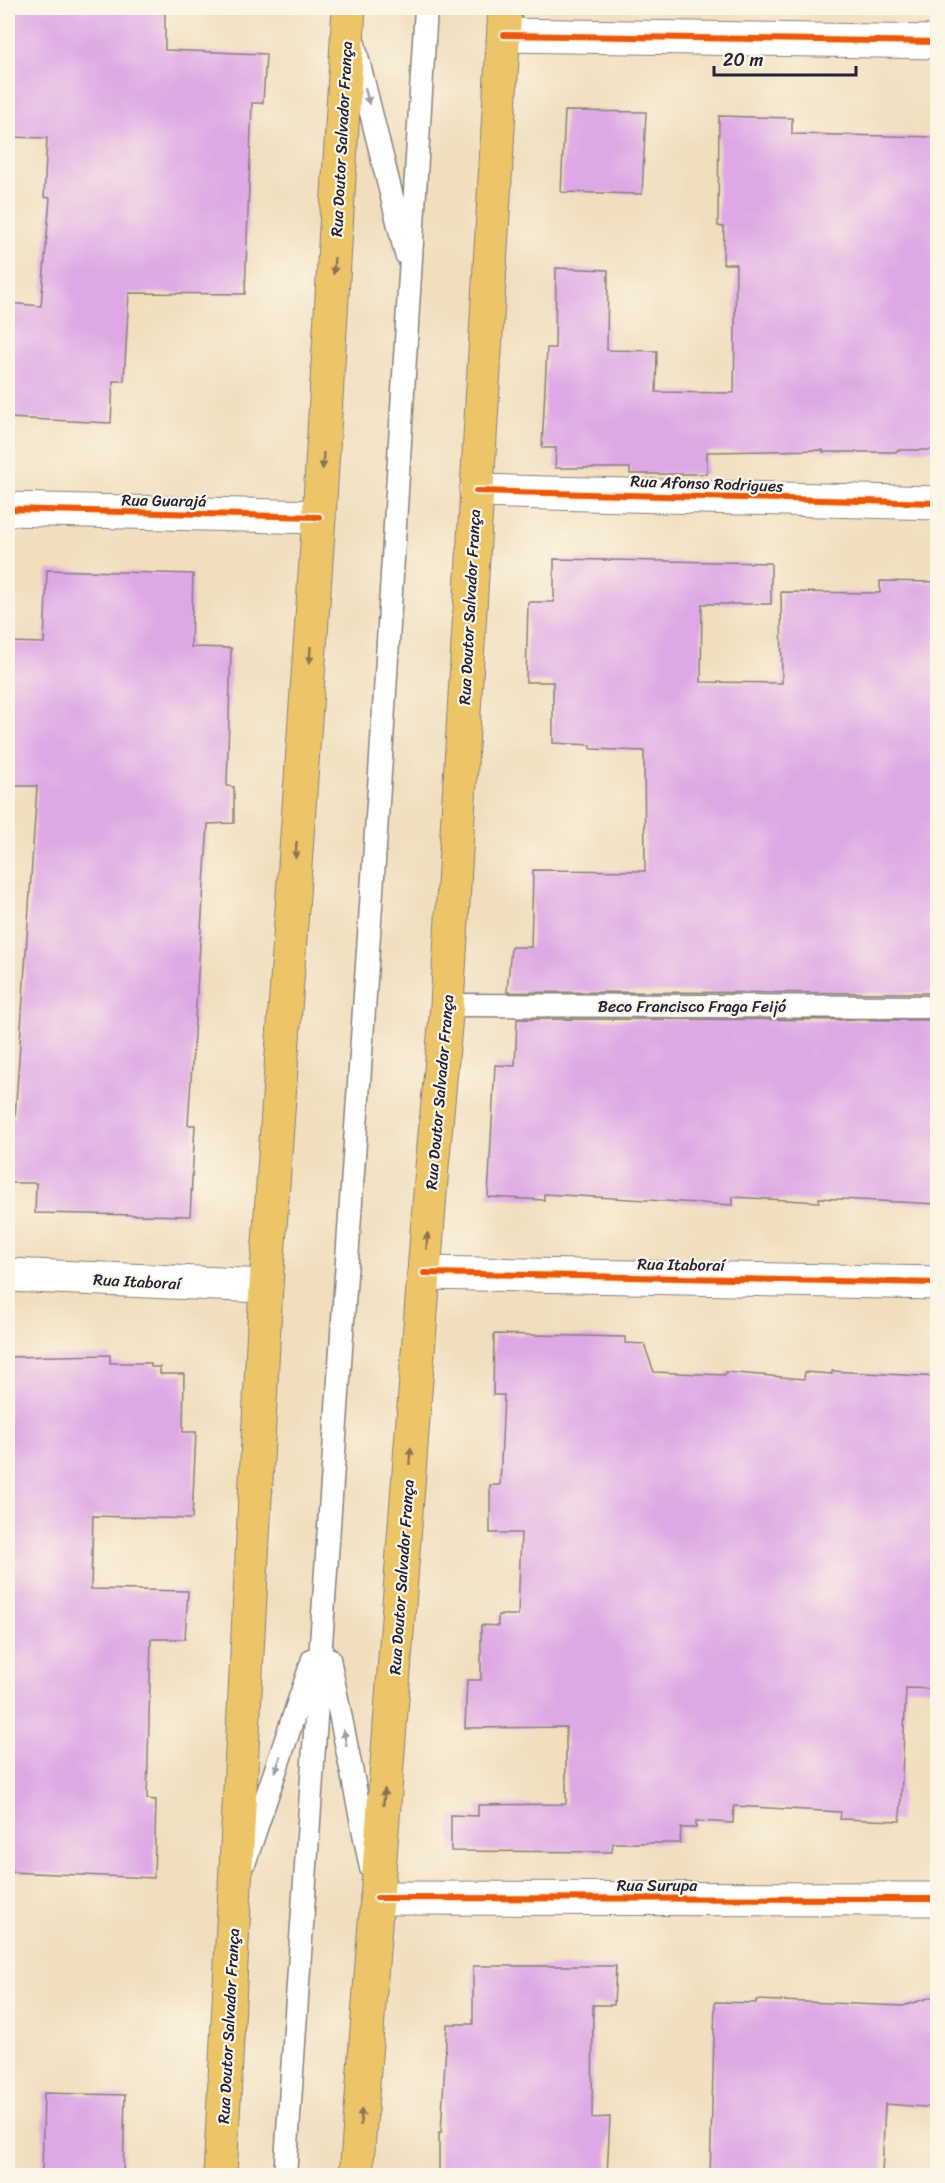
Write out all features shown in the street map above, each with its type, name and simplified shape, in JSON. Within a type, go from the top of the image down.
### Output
[{"type":"main road","name":"Rua Doutor Salvador França","points":[[220,2175],[266,1286],[319,517],[349,13]]},
{"type":"main road","name":"Rua Doutor Salvador França","points":[[356,2175],[424,1273],[447,1005],[504,21]]},
{"type":"street","points":[[504,21],[938,42]]},
{"type":"street","name":"Rua Afonso Rodrigues","points":[[476,491],[938,503]]},
{"type":"street","name":"Rua Guarajá","points":[[8,509],[319,517]]},
{"type":"street","name":"Rua Itaboraí","points":[[424,1273],[938,1282]]},
{"type":"street","name":"Rua Itaboraí","points":[[8,1275],[266,1286]]},
{"type":"street","name":"Rua Surupa","points":[[377,1898],[938,1899]]},
{"type":"lane","points":[[285,2175],[323,1629],[411,276],[426,8]]},
{"type":"lane","points":[[349,13],[411,276]]},
{"type":"lane","name":"Beco Francisco Fraga Feijó","points":[[447,1005],[938,1007]]},
{"type":"lane","points":[[236,1888],[323,1629]]},
{"type":"lane","points":[[323,1629],[377,1898]]},
{"type":"building","points":[[8,8],[165,8],[165,50],[266,54],[263,103],[252,103],[245,294],[129,293],[124,381],[113,381],[111,423],[8,418],[8,303],[41,306],[50,198],[44,197],[47,138],[8,137]]},
{"type":"building","points":[[565,111],[646,112],[642,194],[561,192]]},
{"type":"building","points":[[719,116],[792,118],[792,134],[938,137],[938,450],[707,452],[707,474],[630,474],[630,468],[555,468],[556,448],[542,448],[547,348],[555,348],[556,268],[608,270],[607,350],[657,351],[656,392],[734,393],[736,264],[723,264],[724,227],[718,226]]},
{"type":"building","points":[[554,559],[771,563],[771,604],[702,604],[701,682],[782,683],[781,592],[880,593],[880,581],[938,582],[938,954],[935,954],[934,993],[507,992],[511,947],[531,947],[533,870],[645,871],[644,751],[591,749],[591,745],[553,743],[553,682],[526,682],[528,602],[554,602]]},
{"type":"building","points":[[47,570],[193,574],[191,647],[231,648],[227,786],[234,787],[234,823],[208,824],[188,1125],[195,1125],[190,1216],[35,1213],[36,1183],[9,1183],[10,1117],[15,1118],[37,786],[8,786],[8,642],[44,643]]},
{"type":"building","points":[[517,1019],[933,1020],[932,1046],[938,1046],[938,1204],[819,1198],[819,1202],[733,1197],[733,1205],[544,1194],[544,1200],[488,1197],[495,1065],[515,1066]]},
{"type":"building","points":[[494,1334],[625,1337],[625,1343],[644,1344],[654,1372],[725,1375],[726,1372],[804,1379],[805,1372],[832,1374],[832,1371],[938,1377],[938,1491],[934,1543],[938,1544],[938,1689],[906,1688],[900,1821],[840,1819],[841,1812],[734,1806],[733,1823],[696,1821],[696,1828],[681,1828],[680,1843],[613,1843],[612,1852],[451,1851],[451,1815],[478,1816],[478,1805],[566,1804],[566,1727],[465,1728],[467,1680],[481,1680],[481,1625],[498,1626],[498,1615],[518,1615],[521,1533],[490,1533],[490,1485],[500,1485],[504,1395],[493,1395]]},
{"type":"building","points":[[110,1355],[110,1363],[151,1363],[151,1367],[160,1367],[160,1374],[184,1374],[183,1432],[196,1432],[192,1519],[93,1516],[91,1589],[188,1591],[185,1639],[151,1639],[147,1799],[156,1800],[154,1878],[8,1872],[8,1357]]},
{"type":"building","points":[[473,1966],[616,1966],[614,2005],[593,2005],[592,2118],[610,2117],[607,2175],[439,2175],[439,2133],[441,2133],[447,2024],[473,2024]]},
{"type":"building","points":[[938,1995],[938,2108],[885,2104],[882,2175],[710,2175],[715,2002],[756,2003],[756,2000],[903,2006]]},
{"type":"building","points":[[44,2093],[125,2095],[123,2175],[42,2175]]},
{"type":"cycle path","points":[[504,35],[938,42]]},
{"type":"cycle path","points":[[476,491],[938,503]]},
{"type":"cycle path","points":[[8,509],[319,517]]},
{"type":"cycle path","points":[[424,1273],[938,1283]]},
{"type":"cycle path","points":[[377,1898],[938,1899]]}]
